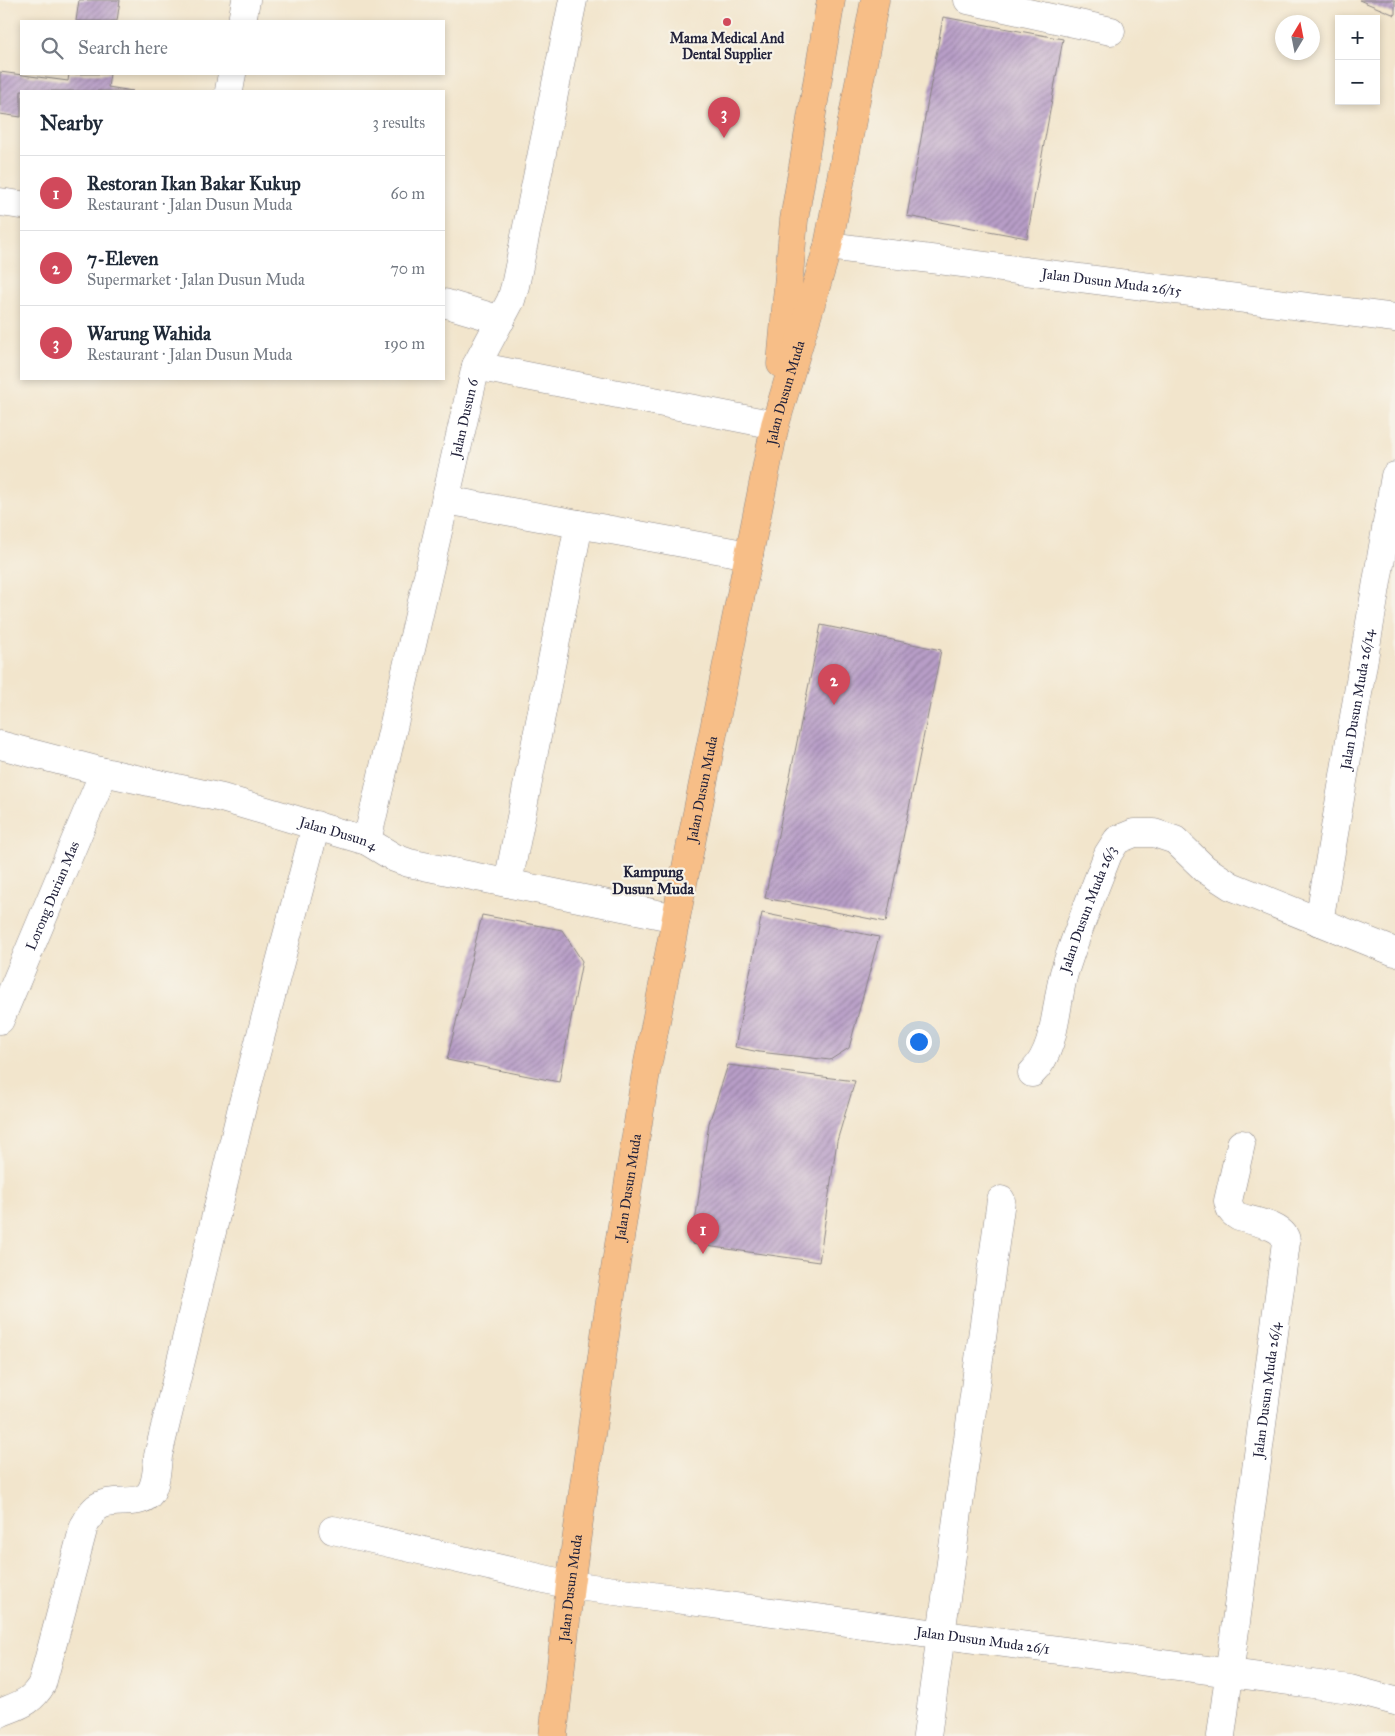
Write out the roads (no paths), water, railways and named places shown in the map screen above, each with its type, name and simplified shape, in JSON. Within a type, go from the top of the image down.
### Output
[{"type":"main road","points":[[775,425],[794,220],[831,0]]},
{"type":"main road","name":"Jalan Dusun Muda","points":[[553,1736],[570,1585],[607,1321],[642,1098],[676,918],[775,425],[828,246],[875,0]]},
{"type":"street","points":[[242,20],[246,0]]},
{"type":"street","name":"Jalan Dusun 6","points":[[367,841],[476,366],[511,300],[515,286],[573,0]]},
{"type":"street","points":[[968,0],[1111,31]]},
{"type":"street","points":[[229,90],[232,75]]},
{"type":"street","points":[[0,202],[20,205]]},
{"type":"street","name":"Jalan Dusun Muda 26/15","points":[[828,246],[1395,318]]},
{"type":"street","points":[[445,303],[501,320]]},
{"type":"street","points":[[476,366],[775,425]]},
{"type":"street","name":"Jalan Dusun Muda 26/14","points":[[1319,922],[1395,476]]},
{"type":"street","points":[[446,500],[749,555]]},
{"type":"street","points":[[508,883],[579,524]]},
{"type":"street","name":"Jalan Dusun 4","points":[[0,745],[104,772],[222,798],[316,825],[367,841],[395,858],[409,863],[676,918]]},
{"type":"street","name":"Lorong Durian Mas","points":[[0,1020],[104,772]]},
{"type":"street","points":[[0,1713],[27,1702],[36,1695],[42,1684],[84,1526],[95,1508],[102,1504],[145,1498],[153,1488],[158,1456],[241,1112],[316,825]]},
{"type":"street","name":"Jalan Dusun Muda 26/3","points":[[1032,1073],[1040,1065],[1047,1052],[1064,973],[1108,854],[1117,840],[1134,832],[1154,833],[1175,840],[1205,869],[1231,886],[1395,952]]},
{"type":"street","name":"Jalan Dusun Muda 26/4","points":[[1230,1673],[1286,1238],[1281,1230],[1240,1217],[1233,1214],[1229,1208],[1228,1201],[1241,1144]]},
{"type":"street","points":[[927,1736],[1001,1200]]},
{"type":"street","name":"Jalan Dusun Muda 26/1","points":[[333,1530],[570,1585],[1230,1673],[1350,1690],[1395,1701]]},
{"type":"street","points":[[1221,1736],[1230,1673]]},
{"type":"place","name":"Mama Medical And Dental Supplier","points":[[727,22]]},
{"type":"place","name":"Warung Wahida","points":[[724,138]]},
{"type":"place","name":"7-Eleven","points":[[834,705]]},
{"type":"place","name":"Restoran Ikan Bakar Kukup","points":[[703,1254]]},
{"type":"district","name":"Kampung Dusun Muda","points":[[653,880]]}]
